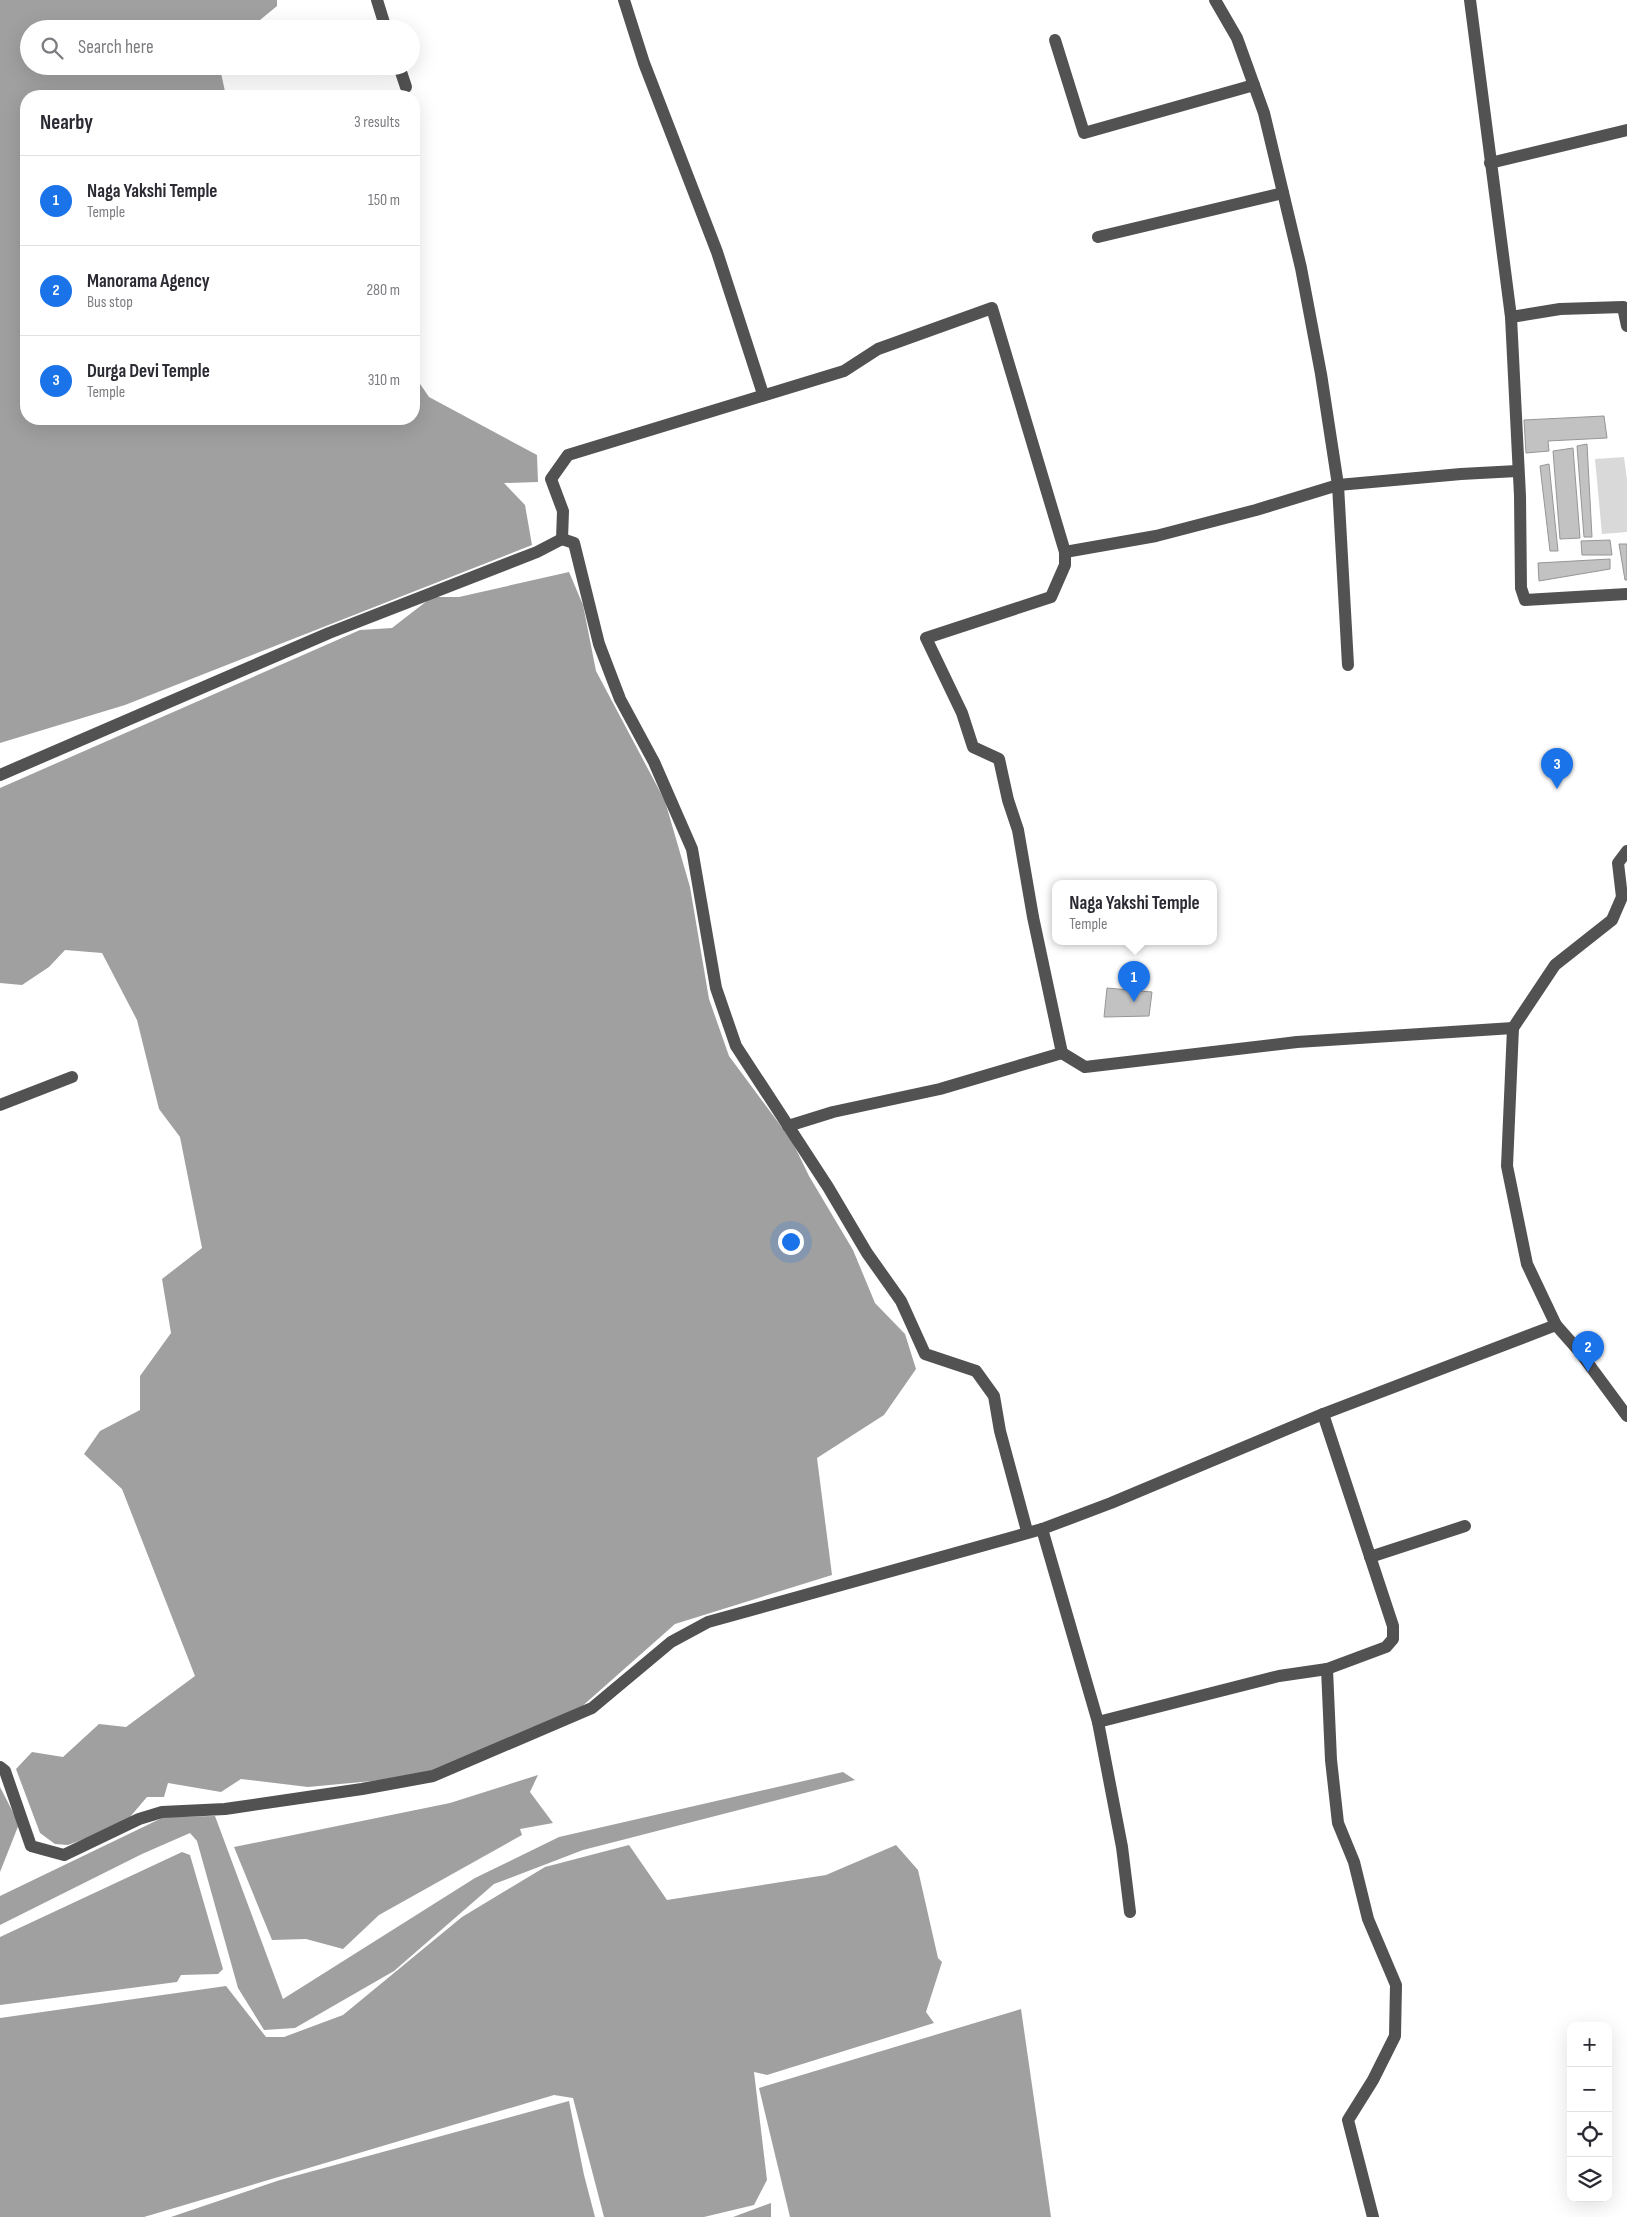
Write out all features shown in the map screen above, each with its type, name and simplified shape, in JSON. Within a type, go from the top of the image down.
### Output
[{"type":"street","points":[[376,0],[383,20]]},
{"type":"street","points":[[624,0],[644,63],[717,252],[763,394]]},
{"type":"street","points":[[1216,0],[1236,38],[1264,113],[1301,268],[1320,364],[1338,485],[1348,665]]},
{"type":"street","points":[[1470,0],[1511,316],[1520,496],[1521,588],[1525,600],[1627,594]]},
{"type":"street","points":[[1055,40],[1084,133],[1254,85]]},
{"type":"street","points":[[402,75],[406,87]]},
{"type":"street","points":[[1490,163],[1627,130]]},
{"type":"street","points":[[1098,236],[1283,193]]},
{"type":"street","points":[[1511,316],[1560,309],[1623,307],[1627,326]]},
{"type":"street","points":[[562,539],[563,511],[551,479],[568,455],[707,414],[763,394],[844,371],[878,349],[992,308],[1065,552],[1065,565],[1051,597],[926,638],[962,713],[973,747],[998,759],[1018,830],[1033,917],[1062,1054]]},
{"type":"street","points":[[1065,552],[1156,536],[1256,510],[1338,485],[1518,471]]},
{"type":"street","points":[[0,775],[320,636],[537,552],[562,539],[574,543],[599,644],[620,699],[654,762],[692,849],[716,988],[736,1046],[828,1187],[866,1253],[901,1302],[925,1354],[976,1371],[994,1396],[1000,1431],[1027,1531]]},
{"type":"street","points":[[1627,851],[1618,863],[1622,897],[1612,920],[1555,965],[1513,1028],[1507,1166],[1527,1264],[1556,1324],[1580,1351],[1627,1416]]},
{"type":"street","points":[[788,1126],[833,1112],[940,1089],[1062,1054],[1085,1067],[1297,1042],[1513,1028]]},
{"type":"street","points":[[0,1105],[72,1077]]},
{"type":"street","points":[[0,1767],[5,1771],[31,1846],[64,1855],[139,1818],[162,1812],[225,1809],[434,1776],[592,1708],[671,1642],[708,1622],[1027,1531],[1042,1529],[1111,1503],[1323,1414],[1556,1324]]},
{"type":"street","points":[[1098,1722],[1280,1676],[1327,1668],[1386,1647],[1394,1639],[1393,1626],[1323,1414]]},
{"type":"street","points":[[1370,1558],[1465,1526]]},
{"type":"street","points":[[1042,1529],[1098,1722],[1122,1847],[1130,1912]]},
{"type":"street","points":[[1327,1668],[1331,1760],[1338,1823],[1354,1862],[1368,1919],[1396,1985],[1395,2036],[1373,2080],[1348,2120],[1374,2217]]},
{"type":"shaded area","points":[[0,0],[277,0],[277,6],[260,20],[20,20],[20,75],[221,75],[225,90],[20,90],[20,425],[420,425],[420,384],[429,397],[537,455],[538,482],[504,483],[525,505],[532,545],[125,705],[0,743]]},
{"type":"shaded area","points":[[1624,457],[1627,480],[1627,532],[1602,534],[1595,459]]},
{"type":"shaded area","points":[[569,572],[583,605],[596,671],[665,801],[690,887],[709,999],[729,1056],[792,1141],[809,1176],[853,1250],[875,1303],[905,1334],[916,1369],[884,1415],[817,1458],[832,1575],[675,1624],[579,1709],[426,1776],[308,1787],[241,1779],[221,1792],[168,1783],[164,1797],[147,1797],[124,1824],[68,1845],[55,1844],[40,1833],[16,1769],[32,1752],[63,1757],[99,1724],[126,1727],[195,1676],[122,1489],[84,1454],[100,1431],[140,1410],[140,1376],[171,1333],[162,1279],[202,1248],[180,1137],[159,1109],[137,1020],[102,953],[65,950],[49,967],[22,985],[0,983],[0,788],[360,630],[392,628],[432,597],[459,597]]},
{"type":"shaded area","points":[[843,1772],[855,1780],[583,1850],[494,1884],[394,1971],[295,2028],[264,2030],[238,1988],[197,1841],[190,1833],[142,1854],[0,1925],[0,1896],[164,1817],[215,1816],[283,1999],[475,1878],[559,1837]]},
{"type":"shaded area","points":[[538,1775],[530,1792],[553,1823],[520,1829],[522,1835],[379,1915],[343,1949],[306,1939],[272,1940],[234,1847],[450,1803]]},
{"type":"shaded area","points":[[0,1787],[19,1824],[0,1872]]},
{"type":"shaded area","points":[[629,1845],[667,1900],[826,1875],[896,1845],[918,1870],[938,1958],[942,1962],[926,2012],[934,2023],[767,2075],[754,2072],[767,2180],[754,2205],[704,2217],[604,2217],[573,2098],[554,2095],[144,2217],[0,2217],[0,2018],[226,1986],[266,2037],[284,2037],[343,2015],[462,1917],[545,1867]]},
{"type":"shaded area","points":[[182,1852],[190,1855],[223,1969],[218,1974],[181,1975],[177,1982],[0,2005],[0,1937]]},
{"type":"shaded area","points":[[1021,2009],[1051,2217],[790,2217],[759,2088]]},
{"type":"shaded area","points":[[569,2101],[584,2175],[595,2217],[171,2217],[280,2180]]},
{"type":"shaded area","points":[[771,2203],[771,2217],[733,2217]]},
{"type":"building","points":[[1604,416],[1607,438],[1548,441],[1549,451],[1526,453],[1524,420]]},
{"type":"building","points":[[1587,444],[1592,537],[1584,537],[1577,446]]},
{"type":"building","points":[[1573,448],[1580,538],[1560,539],[1553,451]]},
{"type":"building","points":[[1549,464],[1558,551],[1550,551],[1540,466]]},
{"type":"building","points":[[1610,540],[1612,555],[1582,555],[1581,541]]},
{"type":"building","points":[[1619,544],[1627,544],[1627,580],[1625,580]]},
{"type":"building","points":[[1610,559],[1610,569],[1539,581],[1538,563]]},
{"type":"building","points":[[1107,988],[1152,992],[1149,1016],[1104,1017]]},
{"type":"place","name":"Durga Devi Temple","points":[[1557,789]]},
{"type":"place","name":"Naga Yakshi Temple","points":[[1134,1002]]},
{"type":"place","name":"Manorama Agency","points":[[1588,1372]]}]
